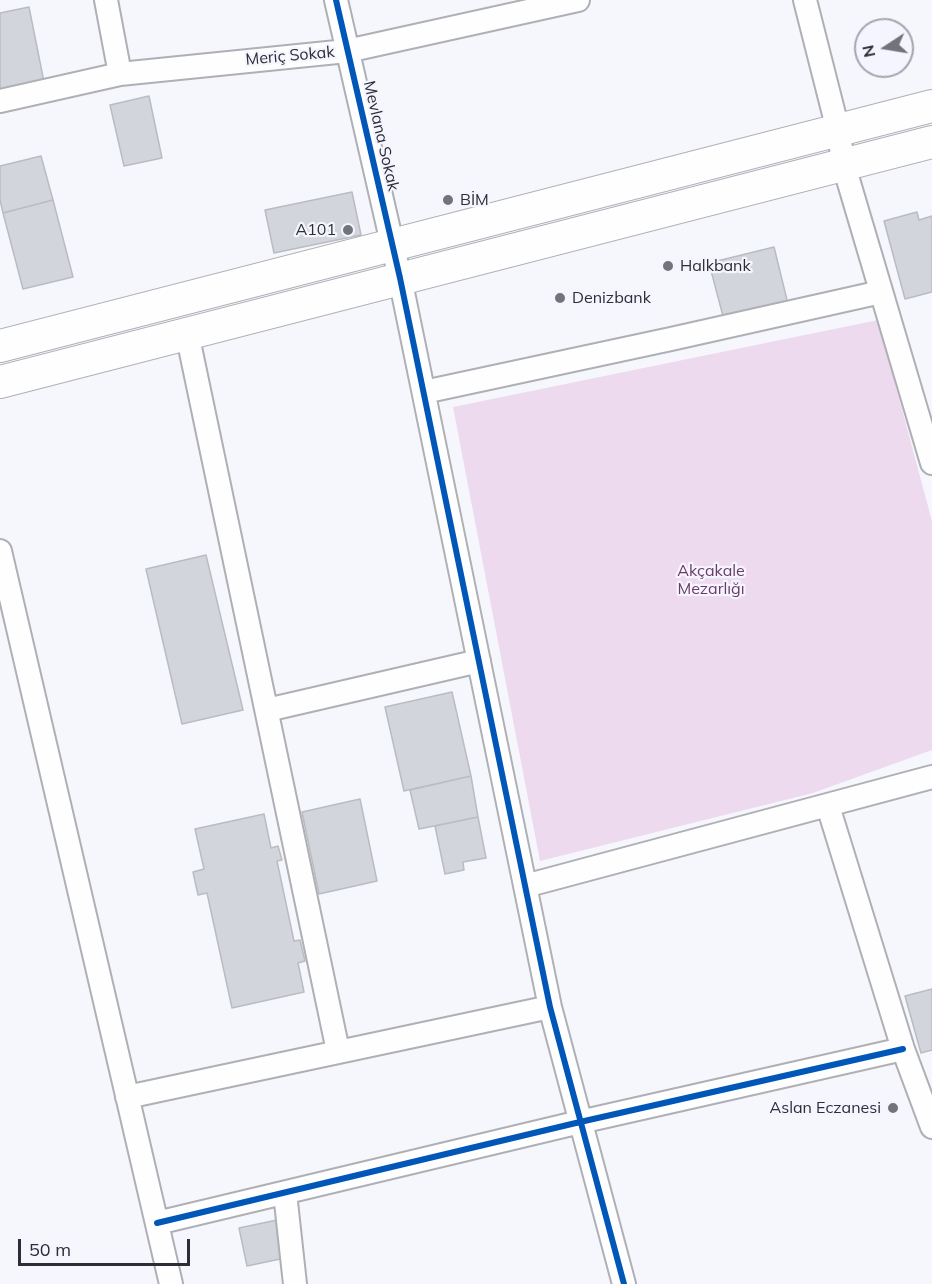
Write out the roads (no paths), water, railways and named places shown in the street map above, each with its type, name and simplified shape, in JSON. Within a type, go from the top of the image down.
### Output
[{"type":"main road","points":[[0,346],[932,106]]},
{"type":"main road","points":[[0,382],[932,142]]},
{"type":"street","points":[[106,0],[120,74]]},
{"type":"street","name":"Mevlana Sokak","points":[[336,0],[400,278],[550,1007],[624,1284]]},
{"type":"street","name":"Meriç Sokak","points":[[0,101],[120,74],[347,51],[578,0]]},
{"type":"street","points":[[805,0],[838,130],[844,166],[932,463]]},
{"type":"street","points":[[424,392],[881,292]]},
{"type":"street","points":[[187,333],[338,1051]]},
{"type":"street","points":[[0,551],[171,1284]]},
{"type":"street","points":[[267,710],[479,661]]},
{"type":"street","points":[[525,886],[932,777]]},
{"type":"street","points":[[828,806],[903,1049],[932,1127]]},
{"type":"street","points":[[127,1097],[550,1007]]},
{"type":"street","points":[[157,1223],[580,1122],[903,1049]]},
{"type":"street","points":[[285,1193],[295,1284]]},
{"type":"place","name":"BİM","points":[[448,200]]},
{"type":"place","name":"A101","points":[[348,230]]},
{"type":"place","name":"Halkbank","points":[[668,266]]},
{"type":"place","name":"Denizbank","points":[[560,298]]},
{"type":"place","name":"Aslan Eczanesi","points":[[893,1108]]},
{"type":"park label","name":"Akçakale Mezarlığı","points":[[711,580]]}]
